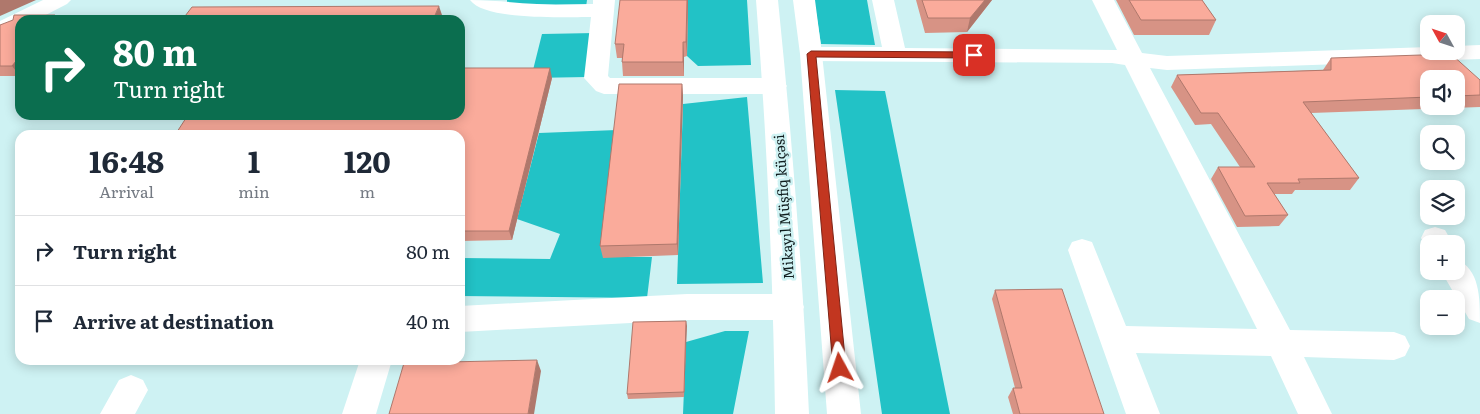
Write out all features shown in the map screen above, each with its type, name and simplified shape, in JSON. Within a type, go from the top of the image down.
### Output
[{"type":"main road","points":[[29,15],[60,0]]},
{"type":"main road","points":[[481,0],[488,5],[524,10],[603,5],[596,78],[604,86],[775,86]]},
{"type":"main road","name":"Mikayıl Müşfiq küçəsi","points":[[767,0],[775,86],[789,306],[792,414]]},
{"type":"main road","points":[[804,0],[811,54],[844,414]]},
{"type":"main road","points":[[883,0],[895,55]]},
{"type":"main road","points":[[1103,0],[1281,344],[1315,414]]},
{"type":"main road","points":[[0,29],[15,22]]},
{"type":"main road","points":[[1465,52],[1480,52]]},
{"type":"main road","points":[[811,54],[1112,56],[1167,63],[1420,54]]},
{"type":"main road","points":[[1451,60],[1468,76]]},
{"type":"main road","points":[[1082,250],[1143,414]]},
{"type":"main road","points":[[1462,280],[1480,310]]},
{"type":"main road","points":[[465,319],[687,307],[789,306]]},
{"type":"main road","points":[[1116,339],[1394,346]]},
{"type":"main road","points":[[360,414],[375,365]]},
{"type":"shaded area","points":[[507,0],[587,0],[585,14],[507,10]]},
{"type":"shaded area","points":[[688,0],[747,0],[751,65],[698,66],[687,56]]},
{"type":"shaded area","points":[[814,0],[867,0],[875,45],[821,44]]},
{"type":"shaded area","points":[[595,33],[587,77],[531,78],[542,34]]},
{"type":"shaded area","points":[[835,90],[885,91],[950,414],[882,414]]},
{"type":"shaded area","points":[[747,97],[763,283],[677,284],[683,104]]},
{"type":"shaded area","points":[[617,130],[603,257],[652,257],[647,298],[465,296],[465,258],[550,259],[560,234],[517,219],[539,133]]},
{"type":"shaded area","points":[[725,331],[749,331],[733,414],[683,414],[686,342]]},
{"type":"building","points":[[620,0],[687,0],[686,42],[683,42],[683,62],[622,62],[624,44],[615,44]]},
{"type":"building","points":[[922,0],[985,0],[970,18],[928,18]]},
{"type":"building","points":[[1129,0],[1202,0],[1216,20],[1141,20]]},
{"type":"building","points":[[439,6],[435,15],[186,15],[192,7]]},
{"type":"building","points":[[15,15],[15,62],[12,66],[0,66],[0,25],[13,20]]},
{"type":"building","points":[[1420,55],[1420,60],[1458,60],[1480,80],[1480,95],[1465,96],[1465,70],[1420,70],[1420,97],[1303,102],[1359,178],[1298,179],[1300,183],[1267,183],[1288,215],[1245,216],[1218,167],[1255,167],[1218,113],[1201,113],[1177,75],[1331,70],[1331,58]]},
{"type":"building","points":[[465,68],[550,68],[509,231],[465,231],[465,130],[178,130],[185,120],[465,120]]},
{"type":"building","points":[[619,84],[682,84],[677,244],[600,246]]},
{"type":"building","points":[[1062,289],[1104,414],[1020,414],[1013,388],[1022,388],[995,290]]},
{"type":"building","points":[[686,321],[684,392],[627,394],[633,322]]},
{"type":"building","points":[[537,360],[528,414],[389,414],[403,365],[465,365],[465,362]]},
{"type":"route","points":[[840,368],[811,54],[974,55]]}]
